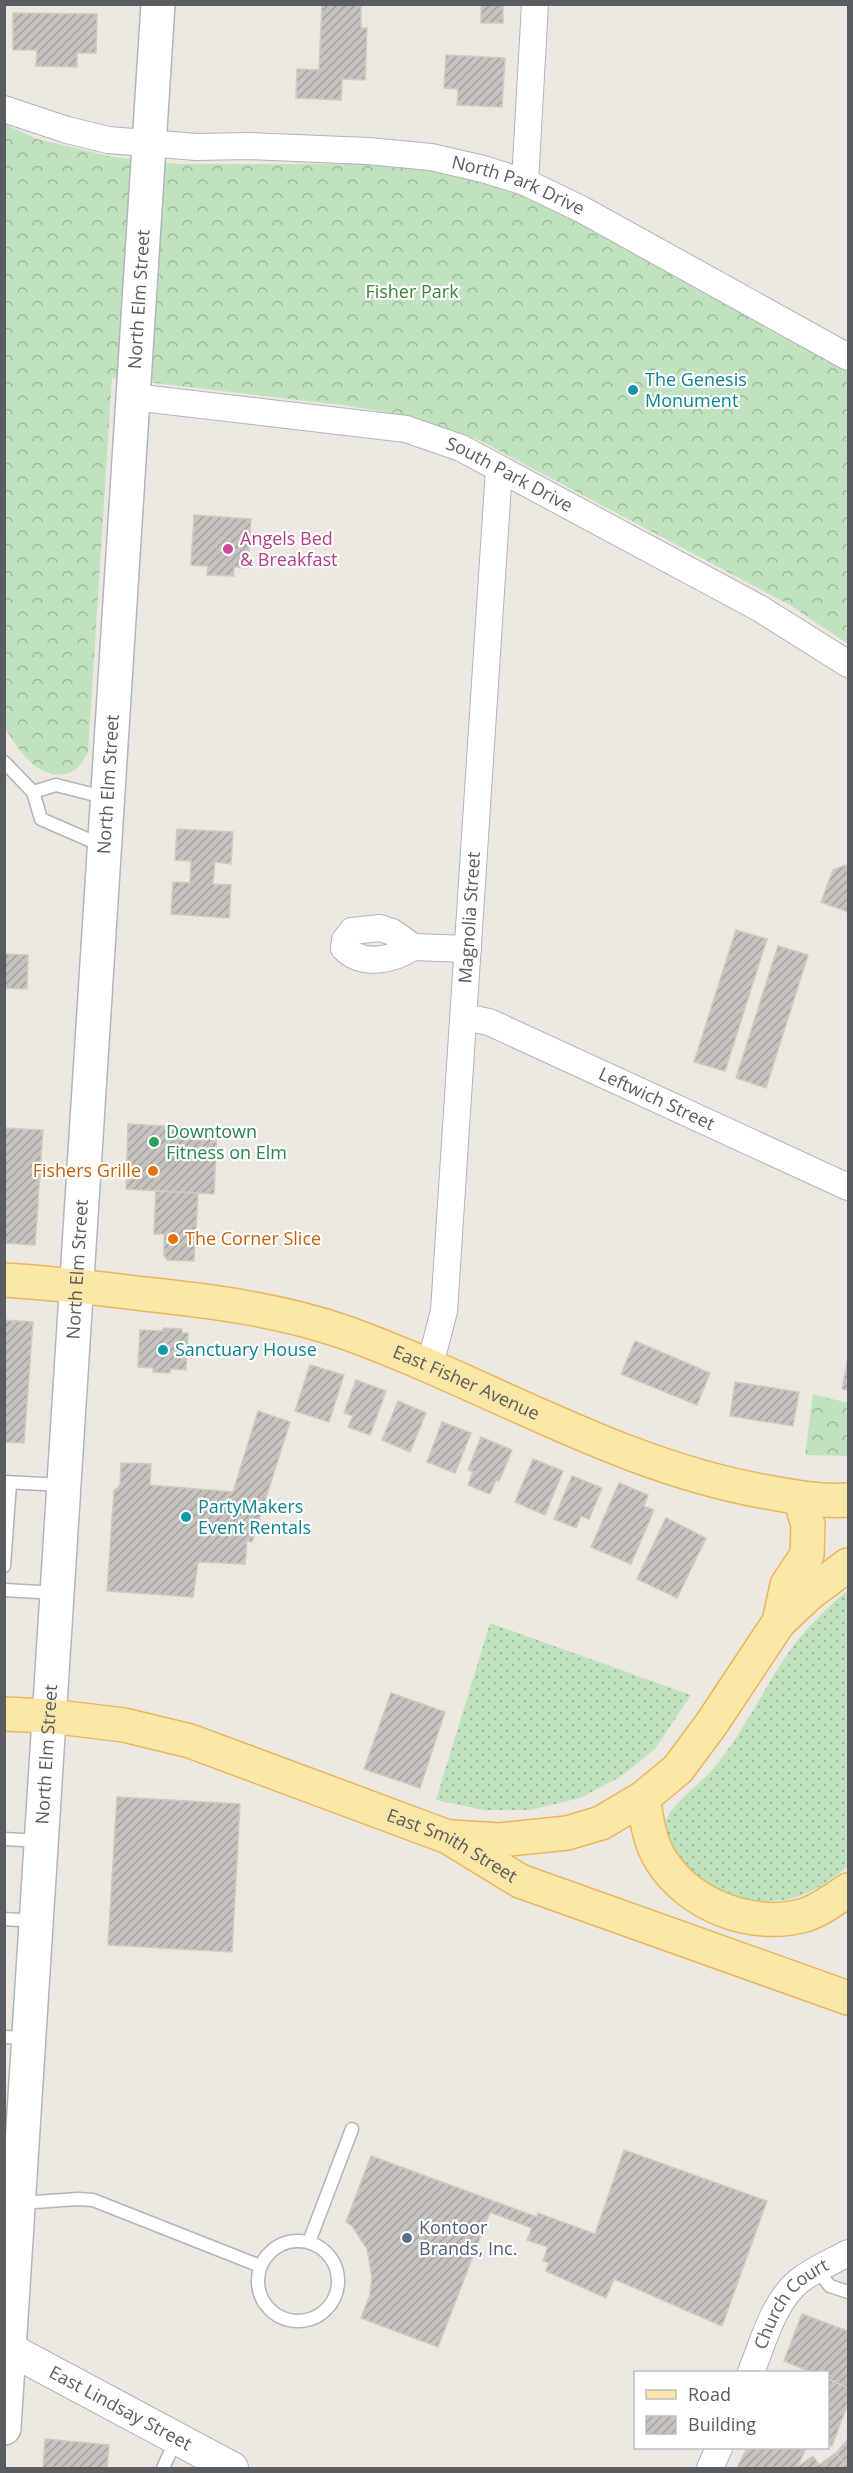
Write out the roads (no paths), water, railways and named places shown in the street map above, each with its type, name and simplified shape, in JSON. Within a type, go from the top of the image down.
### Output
[{"type":"main road","name":"North Elm Street","points":[[4,2428],[10,2260],[19,2204],[17,2037],[37,1921],[158,4]]},
{"type":"main road","name":"East Fisher Avenue","points":[[4,1280],[214,1301],[251,1308],[343,1332],[430,1365],[660,1466],[732,1486],[800,1498],[849,1500]]},
{"type":"main road","points":[[779,1622],[787,1586],[807,1555],[808,1526],[800,1498]]},
{"type":"main road","points":[[448,1837],[500,1840],[567,1833],[601,1823],[643,1798],[678,1769],[712,1724],[779,1622],[810,1593],[849,1565]]},
{"type":"main road","name":"East Smith Street","points":[[4,1714],[50,1716],[124,1725],[190,1741],[448,1837],[520,1881],[849,1998]]},
{"type":"main road","points":[[643,1798],[652,1840],[660,1860],[687,1891],[732,1914],[769,1919],[805,1915],[849,1890]]},
{"type":"street","points":[[525,182],[535,4]]},
{"type":"street","name":"North Park Drive","points":[[4,109],[100,139],[197,147],[247,146],[368,151],[420,156],[483,169],[525,182],[581,209],[849,357]]},
{"type":"street","name":"South Park Drive","points":[[133,397],[406,429],[461,448],[759,608],[849,664]]},
{"type":"street","name":"Magnolia Street","points":[[430,1365],[444,1311],[499,469]]},
{"type":"street","points":[[413,947],[468,949]]},
{"type":"street","name":"Leftwich Street","points":[[464,1017],[489,1022],[849,1187]]},
{"type":"street","name":"Church Court","points":[[752,2371],[776,2313],[787,2294],[798,2282],[849,2253]]},
{"type":"street","name":"East Lindsay Street","points":[[7,2347],[177,2439],[218,2465]]},
{"type":"street","points":[[710,2469],[719,2449]]},
{"type":"lane","points":[[4,762],[33,792],[40,819],[104,846]]},
{"type":"lane","points":[[33,792],[56,786],[108,798]]},
{"type":"lane","points":[[4,1566],[7,1483],[64,1485]]},
{"type":"lane","points":[[4,1590],[57,1593]]},
{"type":"lane","points":[[4,1839],[42,1841]]},
{"type":"lane","points":[[4,1919],[37,1921]]},
{"type":"lane","points":[[309,2242],[352,2129]]},
{"type":"lane","points":[[19,2204],[78,2199],[93,2200],[260,2266]]},
{"type":"lane","points":[[289,2241],[309,2242],[326,2251],[334,2262],[338,2274],[338,2287],[325,2311],[314,2318],[301,2321],[287,2320],[269,2310],[258,2292],[257,2279],[260,2266],[266,2254],[276,2246],[289,2241]]},
{"type":"lane","points":[[817,2270],[830,2286],[849,2292]]},
{"type":"lane","points":[[163,2469],[177,2439]]},
{"type":"place","name":"The Genesis Monument","points":[[633,390]]},
{"type":"place","name":"Angels Bed & Breakfast","points":[[228,549]]},
{"type":"place","name":"Downtown Fitness on Elm","points":[[154,1142]]},
{"type":"place","name":"Fishers Grille","points":[[153,1171]]},
{"type":"place","name":"The Corner Slice","points":[[173,1239]]},
{"type":"place","name":"Sanctuary House","points":[[163,1350]]},
{"type":"place","name":"PartyMakers Event Rentals","points":[[186,1517]]},
{"type":"place","name":"Kontoor Brands, Inc.","points":[[407,2238]]},
{"type":"park label","name":"Fisher Park","points":[[412,292]]}]
